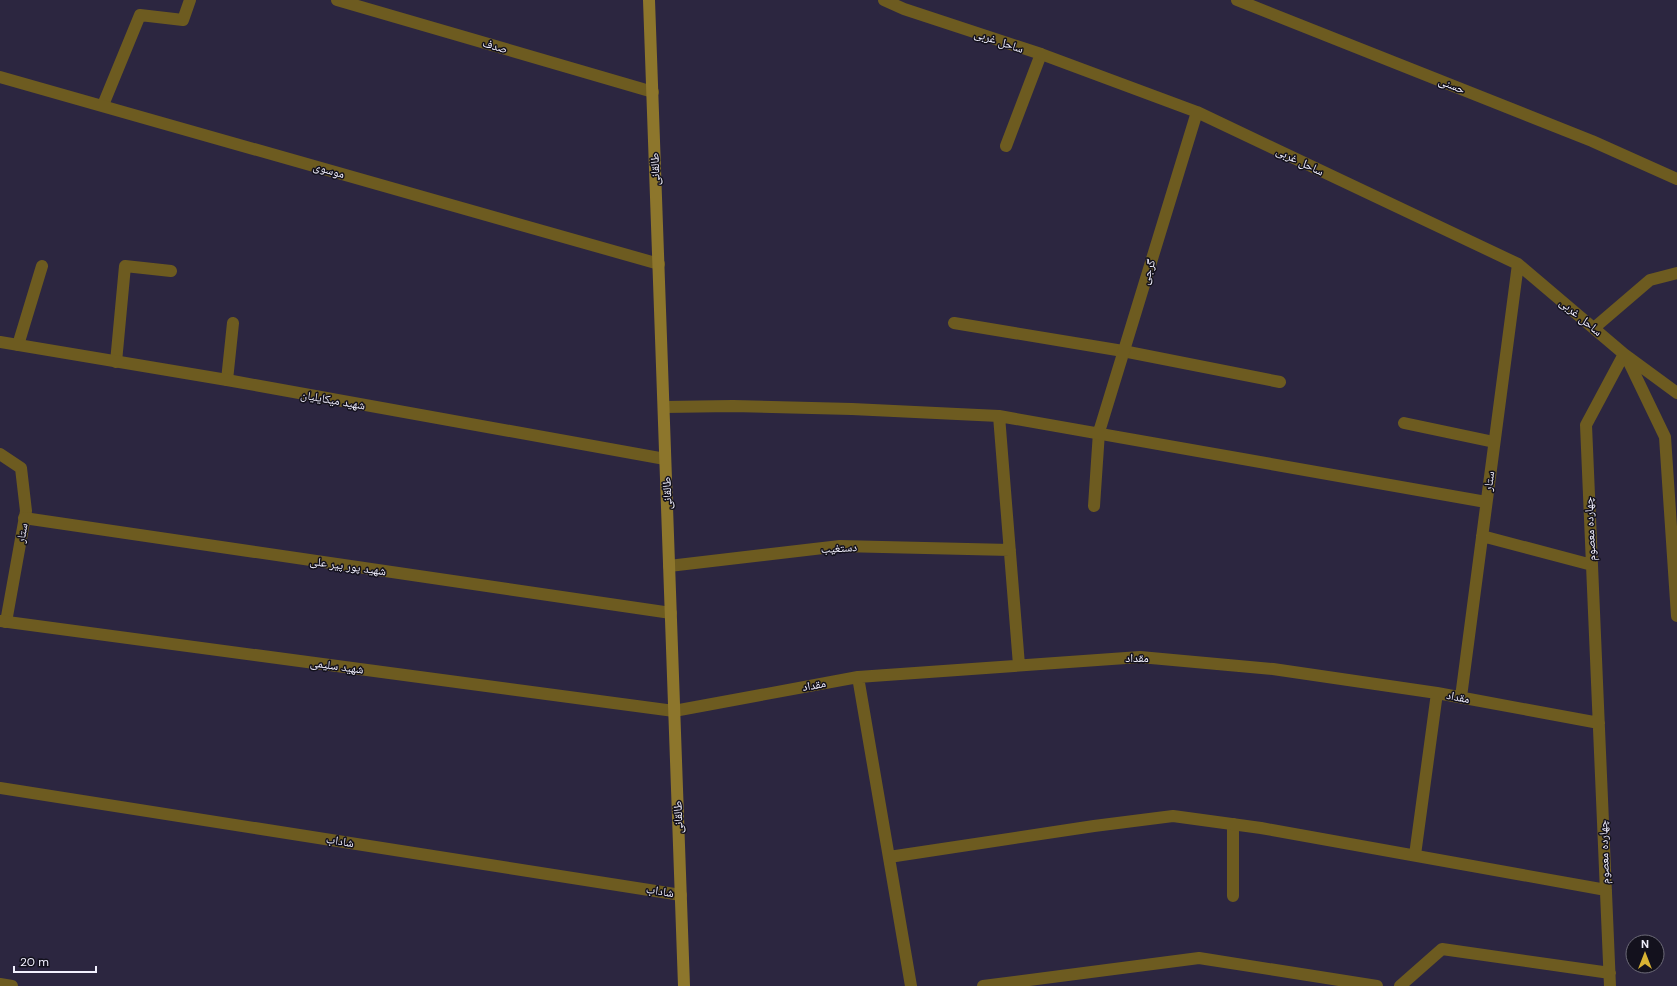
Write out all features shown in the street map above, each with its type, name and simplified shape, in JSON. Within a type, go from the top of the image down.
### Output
[{"type":"street","points":[[103,105],[140,15],[182,20],[190,0]]},
{"type":"street","name":"صدف","points":[[337,0],[653,92]]},
{"type":"street","name":"طالقانی","points":[[649,0],[684,986]]},
{"type":"street","name":"ساحل غربی","points":[[884,0],[904,9],[1041,54],[1197,112],[1518,264],[1624,354],[1677,392]]},
{"type":"street","name":"حسنی","points":[[1237,0],[1592,141],[1677,179]]},
{"type":"street","points":[[1006,146],[1041,54]]},
{"type":"street","name":"موسوی","points":[[0,77],[103,105],[658,264]]},
{"type":"street","name":"گرجی","points":[[1094,506],[1099,432],[1197,112]]},
{"type":"street","name":"ستار","points":[[1461,697],[1518,264]]},
{"type":"street","points":[[18,345],[42,266]]},
{"type":"street","points":[[116,362],[125,266],[171,271]]},
{"type":"street","points":[[1594,328],[1650,280],[1677,273]]},
{"type":"street","points":[[227,380],[233,323]]},
{"type":"street","points":[[954,323],[1123,351],[1280,382]]},
{"type":"street","name":"شهید میکایلیان","points":[[0,342],[227,380],[666,459]]},
{"type":"street","points":[[1624,354],[1665,437],[1677,616]]},
{"type":"street","name":"چهارده معصوم","points":[[1610,986],[1586,425],[1624,354]]},
{"type":"street","points":[[664,407],[733,406],[852,409],[999,416],[1099,432],[1197,451],[1486,502]]},
{"type":"street","points":[[999,416],[1019,664]]},
{"type":"street","points":[[1404,423],[1494,442]]},
{"type":"street","name":"ستار","points":[[0,454],[21,468],[26,511],[3,621]]},
{"type":"street","name":"شهید پور پیر علی","points":[[24,518],[671,613]]},
{"type":"street","points":[[1482,536],[1592,564]]},
{"type":"street","name":"دستغیب","points":[[669,566],[840,546],[1010,550]]},
{"type":"street","name":"شهید سلیمی","points":[[3,621],[674,711]]},
{"type":"street","name":"مقداد","points":[[674,711],[858,677],[1019,664],[1140,657],[1273,669],[1437,693],[1599,723]]},
{"type":"street","points":[[858,677],[911,986]]},
{"type":"street","points":[[1415,855],[1437,693]]},
{"type":"street","name":"شاداب","points":[[0,788],[680,895]]},
{"type":"street","points":[[889,857],[1094,826],[1173,816],[1233,824],[1415,855],[1606,890]]},
{"type":"street","points":[[1233,824],[1233,896]]},
{"type":"street","points":[[1400,986],[1442,948],[1610,973]]},
{"type":"street","points":[[983,986],[1199,958],[1377,986]]},
{"type":"street","points":[[0,984],[12,986]]}]
